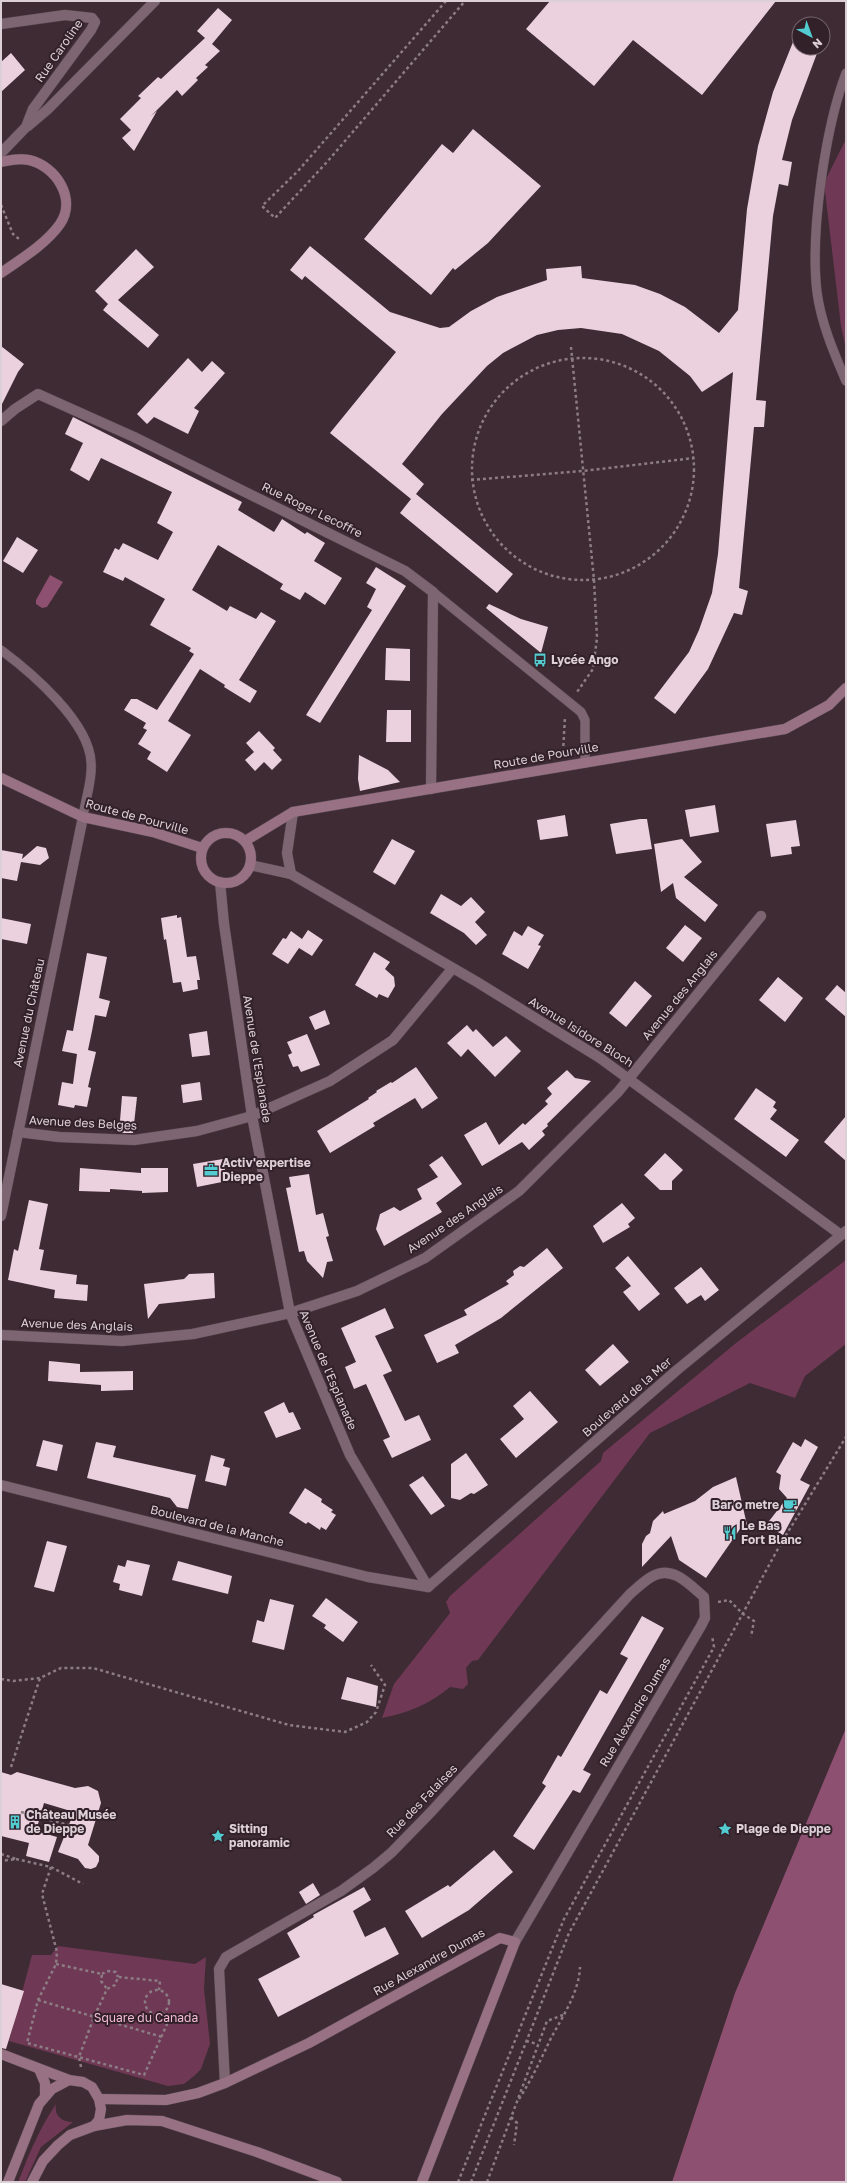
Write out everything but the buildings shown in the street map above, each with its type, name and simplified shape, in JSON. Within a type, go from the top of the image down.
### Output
[{"type":"street","points":[[26,127],[48,109],[155,1]]},
{"type":"street","name":"Rue Caroline","points":[[1,24],[66,15],[92,18],[95,22],[91,30],[33,109],[26,127],[2,159]]},
{"type":"street","points":[[1,273],[50,234],[60,223],[67,203],[59,180],[40,165],[28,160],[2,159]]},
{"type":"street","name":"Rue Roger Lecoffre","points":[[1,421],[15,408],[38,394],[134,437],[405,571],[433,592]]},
{"type":"street","points":[[431,789],[433,592]]},
{"type":"street","name":"Route de Pourville","points":[[245,841],[293,812],[784,729],[829,705],[846,688]]},
{"type":"street","name":"Route de Pourville","points":[[1,778],[83,816],[153,832],[202,848]]},
{"type":"street","points":[[291,874],[287,853],[293,812]]},
{"type":"street","name":"Avenue du Château","points":[[1,1216],[83,816]]},
{"type":"street","points":[[222,833],[234,834],[245,841],[251,853],[250,866],[247,872],[235,882],[220,882],[212,878],[204,869],[201,857],[202,848],[207,841],[222,833]]},
{"type":"street","name":"Avenue Isidore Bloch","points":[[250,866],[291,874],[476,982],[630,1078],[844,1233]]},
{"type":"street","name":"Avenue de l'Esplanade","points":[[220,882],[224,924],[252,1116],[290,1313],[350,1455],[428,1587]]},
{"type":"street","name":"Avenue des Anglais","points":[[1,1335],[122,1341],[193,1334],[290,1313],[357,1291],[425,1258],[519,1191],[630,1078],[760,916]]},
{"type":"street","name":"Avenue des Belges","points":[[18,1132],[59,1137],[134,1140],[197,1132],[252,1116],[330,1081],[393,1040],[452,969]]},
{"type":"street","name":"Boulevard de la Mer","points":[[428,1587],[677,1370],[844,1233]]},
{"type":"street","name":"Boulevard de la Manche","points":[[1,1485],[368,1577],[428,1587]]},
{"type":"street","name":"Rue des Falaises","points":[[225,2083],[218,1969],[226,1957],[341,1891],[373,1868],[431,1812],[630,1594],[653,1575],[670,1573],[682,1578],[704,1597]]},
{"type":"street","name":"Rue Alexandre Dumas","points":[[99,2099],[166,2100],[198,2093],[225,2083],[309,2043],[500,1938],[515,1942],[701,1626],[704,1618],[704,1597]]},
{"type":"street","points":[[422,2182],[515,1942]]},
{"type":"street","points":[[1,2054],[69,2080],[83,2082],[92,2087],[99,2099],[101,2110],[99,2120],[94,2126]]},
{"type":"street","points":[[39,2069],[45,2083],[45,2095]]},
{"type":"street","points":[[8,2182],[39,2104],[45,2095],[52,2089],[69,2080]]},
{"type":"street","points":[[32,2182],[43,2161],[70,2135],[94,2126],[127,2120],[162,2121],[257,2152],[337,2182]]},
{"type":"lane","points":[[846,73],[831,126],[821,190],[816,239],[817,292],[831,346],[846,382]]},
{"type":"lane","points":[[433,592],[581,712],[585,720],[585,763]]},
{"type":"lane","points":[[1,650],[28,670],[57,700],[73,720],[88,746],[91,762],[91,779],[83,816]]},
{"type":"path","points":[[446,1],[298,171],[262,206],[275,218],[327,162],[466,1]]},
{"type":"path","points":[[1,205],[14,234],[19,239]]},
{"type":"path","points":[[564,767],[563,746],[565,709],[593,669],[597,638],[594,580],[571,347]]},
{"type":"path","points":[[572,358],[608,361],[629,368],[654,383],[674,404],[688,430],[694,458],[693,487],[684,515],[669,540],[648,560],[629,570],[594,580],[565,580],[558,578],[537,571],[512,556],[492,534],[478,508],[472,480],[472,455],[478,430],[493,403],[505,389],[525,374],[548,363],[572,358]]},
{"type":"path","points":[[472,480],[583,471],[694,458]]},
{"type":"path","points":[[471,2182],[569,1933],[780,1545],[846,1436]]},
{"type":"path","points":[[705,1607],[729,1600],[743,1614],[754,1621],[751,1637]]},
{"type":"path","points":[[458,2182],[564,1919],[714,1647],[712,1637],[701,1626]]},
{"type":"path","points":[[1,1679],[13,1681],[40,1678],[61,1668],[93,1668],[289,1725],[345,1732],[367,1722],[376,1712],[385,1685],[371,1665]]},
{"type":"path","points":[[11,1767],[40,1678]]},
{"type":"path","points":[[21,1812],[82,1829]]},
{"type":"path","points":[[1,1854],[51,1867],[83,1884]]},
{"type":"path","points":[[1,1861],[16,1859]]},
{"type":"path","points":[[51,1867],[42,1894],[57,1952],[56,1964],[38,2000],[27,2043],[144,2075],[168,2022],[163,2013]]},
{"type":"path","points":[[56,1964],[102,1974],[106,1971],[116,1972],[118,1977],[115,1985],[107,1989],[94,2017],[79,2058],[83,2082]]},
{"type":"path","points":[[516,2102],[532,2080],[563,2015],[580,1975],[580,1966]]},
{"type":"path","points":[[102,1974],[101,1981],[107,1989]]},
{"type":"path","points":[[118,1977],[160,1981],[159,1990]]},
{"type":"path","points":[[159,1990],[166,1994],[169,1998],[168,2006],[163,2013],[151,2013],[144,2004],[148,1993],[159,1990]]},
{"type":"path","points":[[38,2000],[162,2037]]},
{"type":"path","points":[[487,2182],[537,2044],[547,2021],[563,2015]]},
{"type":"path","points":[[526,2041],[537,2044]]},
{"type":"path","points":[[511,2117],[517,2123],[514,2145]]},
{"type":"green space","points":[[846,139],[846,349],[841,326],[824,183]]},
{"type":"green space","points":[[846,1260],[846,1344],[805,1376],[795,1398],[750,1383],[650,1433],[478,1660],[472,1661],[466,1668],[468,1684],[463,1689],[450,1687],[427,1703],[401,1713],[382,1718],[394,1684],[450,1613],[446,1602],[450,1596],[601,1461],[603,1453],[736,1343]]},
{"type":"green space","name":"Square du Canada","points":[[58,1946],[195,1964],[206,1957],[204,1989],[210,2044],[201,2069],[184,2084],[168,2086],[9,2041],[32,1955],[51,1955]]},
{"type":"green space","points":[[56,2104],[56,2112],[60,2118],[65,2121],[73,2122],[41,2147],[25,2182],[18,2182],[39,2132]]},
{"type":"shaded area","points":[[50,575],[63,582],[47,607],[42,608],[36,604],[36,600]]},
{"type":"shaded area","points":[[846,1728],[846,2182],[672,2182],[735,1993]]},
{"type":"place","name":"Lycée Ango","points":[[540,660]]},
{"type":"place","name":"Activ'expertise Dieppe","points":[[211,1170]]},
{"type":"place","name":"Bar o metre","points":[[790,1505]]},
{"type":"place","name":"Le Bas Fort Blanc","points":[[730,1533]]},
{"type":"place","name":"Château Musée de Dieppe","points":[[15,1822]]},
{"type":"place","name":"Plage de Dieppe","points":[[725,1829]]},
{"type":"place","name":"Sitting panoramic","points":[[218,1836]]}]
